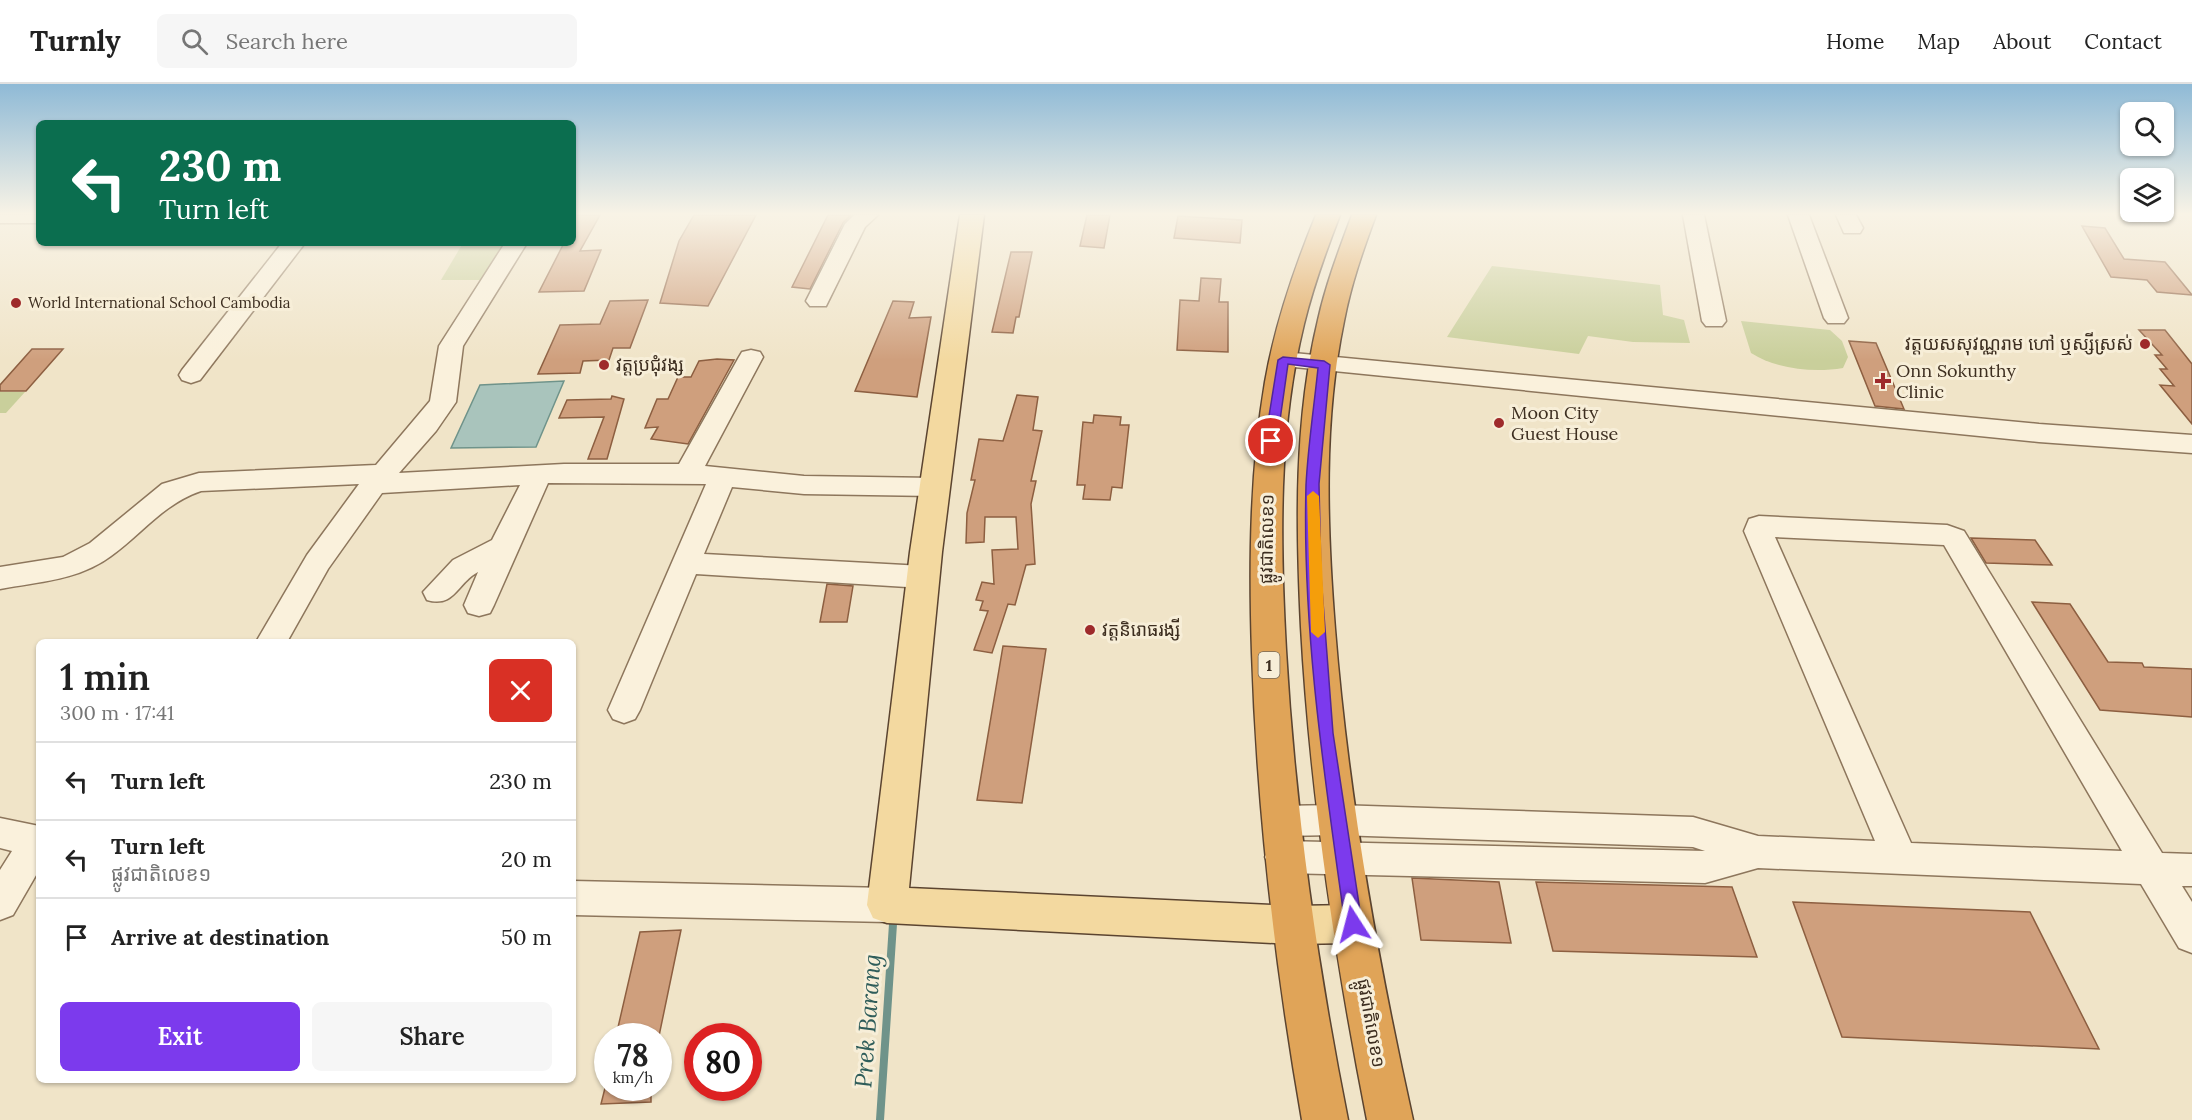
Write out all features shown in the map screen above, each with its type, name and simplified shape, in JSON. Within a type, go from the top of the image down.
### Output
[{"type":"highway","name":"ផ្លូវជាតិលេខ១","points":[[1308,263],[1298,289],[1283,360],[1267,480],[1266,574],[1273,736],[1283,857],[1292,925],[1325,1120]]},
{"type":"highway","name":"ផ្លូវជាតិលេខ១","points":[[1345,263],[1336,292],[1324,365],[1313,484],[1314,576],[1326,733],[1342,856],[1390,1120]]},
{"type":"highway","points":[[1266,574],[1314,576]]},
{"type":"main road","points":[[965,263],[923,577],[887,905],[1292,925],[1353,924]]},
{"type":"street","points":[[191,375],[278,263]]},
{"type":"street","points":[[273,639],[317,562],[378,479],[427,425],[443,402],[451,346],[503,263]]},
{"type":"street","points":[[818,301],[837,263]]},
{"type":"street","points":[[1703,263],[1714,321]]},
{"type":"street","points":[[1816,263],[1836,318]]},
{"type":"street","points":[[688,473],[751,357]]},
{"type":"street","points":[[1283,360],[2039,433],[2192,444]]},
{"type":"street","points":[[0,578],[69,566],[100,550],[148,508],[172,491],[199,482],[688,473],[804,485],[934,487]]},
{"type":"street","points":[[479,605],[503,547],[538,475]]},
{"type":"street","points":[[624,710],[723,475]]},
{"type":"street","points":[[1900,858],[1758,531],[1759,525],[1947,535],[1954,538],[2192,936]]},
{"type":"street","points":[[438,592],[463,567],[503,547]]},
{"type":"street","points":[[686,563],[923,577]]},
{"type":"street","points":[[1280,821],[1337,820],[1693,832],[1758,852],[2192,870]]},
{"type":"street","points":[[0,833],[36,842]]},
{"type":"street","points":[[0,903],[36,845]]},
{"type":"street","points":[[1283,857],[1342,856],[1705,867],[1758,852]]},
{"type":"street","points":[[576,898],[887,905]]},
{"type":"green space","points":[[451,263],[491,263],[482,280],[441,280]]},
{"type":"green space","points":[[1492,266],[1660,285],[1663,315],[1684,320],[1690,343],[1633,342],[1588,336],[1579,354],[1447,337]]},
{"type":"green space","points":[[1741,321],[1830,330],[1842,341],[1848,357],[1843,368],[1819,370],[1772,363],[1751,353]]},
{"type":"green space","points":[[0,392],[25,392],[6,413],[0,413]]},
{"type":"water","points":[[564,381],[536,447],[451,448],[480,385]]},
{"type":"building","points":[[554,263],[595,263],[584,291],[539,292]]},
{"type":"building","points":[[672,263],[730,263],[708,306],[660,303]]},
{"type":"building","points":[[804,263],[823,263],[810,289],[792,287]]},
{"type":"building","points":[[1008,263],[1030,263],[1019,317],[1016,317],[1013,333],[992,332]]},
{"type":"building","points":[[2103,263],[2166,263],[2192,295],[2157,292],[2147,280],[2111,277]]},
{"type":"building","points":[[1201,278],[1221,279],[1219,302],[1228,302],[1228,352],[1177,350],[1180,300],[1199,301]]},
{"type":"building","points":[[648,300],[630,348],[613,348],[609,360],[583,361],[580,373],[538,374],[560,325],[600,324],[610,301]]},
{"type":"building","points":[[893,301],[914,302],[909,318],[931,317],[917,397],[855,391]]},
{"type":"building","points":[[2139,330],[2165,330],[2192,364],[2192,424],[2160,385],[2174,386],[2160,369],[2167,369],[2155,355],[2162,355]]},
{"type":"building","points":[[1849,341],[1876,343],[1904,409],[1875,406]]},
{"type":"building","points":[[32,349],[63,349],[26,391],[0,391],[0,385]]},
{"type":"building","points":[[734,360],[688,444],[651,439],[658,427],[645,428],[657,399],[668,399],[678,377],[691,377],[699,361]]},
{"type":"building","points":[[1017,395],[1038,397],[1033,430],[1042,431],[1031,481],[1036,481],[1031,504],[1035,564],[1026,565],[1015,605],[1008,604],[992,653],[974,650],[988,611],[980,610],[983,601],[976,600],[982,582],[994,584],[992,550],[1018,549],[1016,517],[985,517],[984,542],[966,543],[967,513],[975,480],[971,480],[979,439],[1003,441]]},
{"type":"building","points":[[612,396],[624,399],[607,459],[588,459],[604,417],[559,418],[567,400],[611,399]]},
{"type":"building","points":[[1094,415],[1121,417],[1120,425],[1129,425],[1122,488],[1112,487],[1110,500],[1083,499],[1085,485],[1077,485],[1083,422],[1093,423]]},
{"type":"building","points":[[1971,538],[2035,540],[2052,565],[1986,563]]},
{"type":"building","points":[[827,584],[853,586],[847,622],[820,622]]},
{"type":"building","points":[[2032,602],[2070,604],[2108,662],[2142,663],[2144,667],[2192,669],[2192,717],[2100,710]]},
{"type":"building","points":[[1003,646],[1046,649],[1022,803],[977,800]]},
{"type":"building","points":[[1412,878],[1499,882],[1511,943],[1421,940]]},
{"type":"building","points":[[1536,882],[1732,887],[1757,957],[1553,951]]},
{"type":"building","points":[[1793,902],[2030,912],[2099,1049],[1842,1037]]},
{"type":"building","points":[[681,930],[662,1023],[619,1023],[640,932]]},
{"type":"building","points":[[602,1101],[651,1101],[651,1102],[601,1104]]},
{"type":"waterway","name":"Prek Barang","points":[[880,1120],[893,924]]},
{"type":"slow traffic","points":[[1313,496],[1314,576],[1318,632]]},
{"type":"place","name":"World International School Cambodia","points":[[16,303]]},
{"type":"place","name":"វត្តយសសុវណ្ណរាម ហៅ ឬស្សីស្រស់","points":[[2145,344]]},
{"type":"place","name":"វត្តប្រជុំវង្ស","points":[[604,365]]},
{"type":"place","name":"Onn Sokunthy Clinic","points":[[1883,381]]},
{"type":"place","name":"Moon City Guest House","points":[[1499,423]]},
{"type":"place","name":"វត្តនិរោធរង្សី","points":[[1090,630]]},
{"type":"route","points":[[1271,441],[1283,360],[1324,365],[1313,484],[1314,576],[1326,733],[1353,924]]}]
